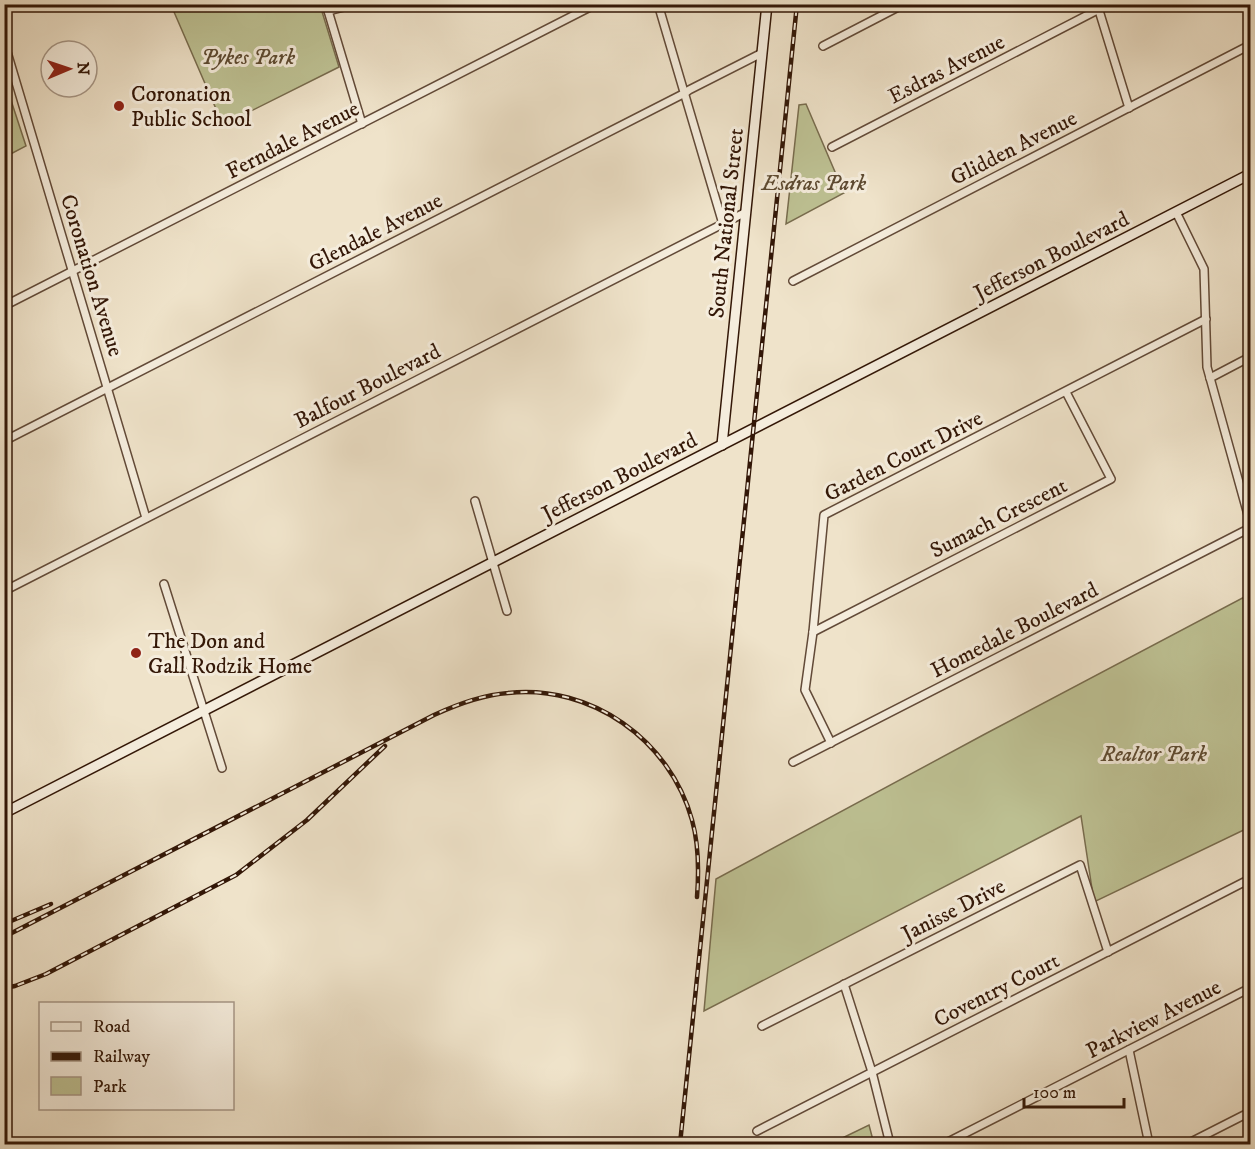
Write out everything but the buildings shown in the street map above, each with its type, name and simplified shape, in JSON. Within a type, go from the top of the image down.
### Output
[{"type":"street","points":[[357,4],[327,8],[362,124]]},
{"type":"street","name":"Ferndale Avenue","points":[[4,306],[596,4]]},
{"type":"street","points":[[658,4],[723,224]]},
{"type":"street","name":"South National Street","points":[[722,445],[767,4]]},
{"type":"street","points":[[823,46],[904,4]]},
{"type":"street","name":"Esdras Avenue","points":[[832,147],[1098,7],[1109,4]]},
{"type":"street","points":[[1098,7],[1129,108]]},
{"type":"street","name":"Coronation Avenue","points":[[4,42],[146,518]]},
{"type":"street","name":"Glidden Avenue","points":[[793,281],[1251,45]]},
{"type":"street","name":"Glendale Avenue","points":[[4,441],[762,53]]},
{"type":"street","name":"Jefferson Boulevard","points":[[4,813],[1251,174]]},
{"type":"street","name":"Balfour Boulevard","points":[[4,591],[746,212]]},
{"type":"street","points":[[1176,212],[1204,269],[1207,367],[1251,522]]},
{"type":"street","name":"Garden Court Drive","points":[[831,743],[805,690],[824,515],[1206,319]]},
{"type":"street","points":[[1210,378],[1251,357]]},
{"type":"street","name":"Sumach Crescent","points":[[813,632],[1112,479],[1066,392]]},
{"type":"street","points":[[476,501],[507,611]]},
{"type":"street","name":"Homedale Boulevard","points":[[794,762],[1251,528]]},
{"type":"street","points":[[164,584],[222,768]]},
{"type":"street","name":"Janisse Drive","points":[[762,1026],[1080,865],[1108,952]]},
{"type":"street","name":"Coventry Court","points":[[757,1131],[1251,879]]},
{"type":"street","points":[[844,984],[872,1072],[891,1144]]},
{"type":"street","name":"Parkview Avenue","points":[[944,1144],[1251,988]]},
{"type":"street","points":[[1129,1050],[1149,1144]]},
{"type":"street","points":[[1187,1144],[1251,1112]]},
{"type":"green space","name":"Pykes Park","points":[[171,5],[320,5],[339,67],[223,125]]},
{"type":"green space","points":[[4,79],[26,146],[5,157],[4,157]]},
{"type":"green space","name":"Esdras Park","points":[[806,104],[844,193],[786,224],[799,105]]},
{"type":"green space","name":"Realtor Park","points":[[1250,594],[1250,827],[1094,902],[1081,816],[704,1011],[716,879]]},
{"type":"green space","points":[[869,1125],[874,1144],[830,1144]]},
{"type":"railway","points":[[680,1144],[797,4]]},
{"type":"railway","points":[[4,937],[434,715],[470,701],[508,693],[539,693],[569,698],[597,708],[623,723],[646,742],[666,765],[681,791],[692,820],[698,858],[697,897]]},
{"type":"railway","points":[[4,988],[46,974],[236,875],[307,820],[385,746]]},
{"type":"railway","points":[[4,924],[51,904]]},
{"type":"place","name":"Coronation Public School","points":[[119,106]]},
{"type":"place","name":"The Don and Gall Rodzik Home","points":[[136,653]]}]
